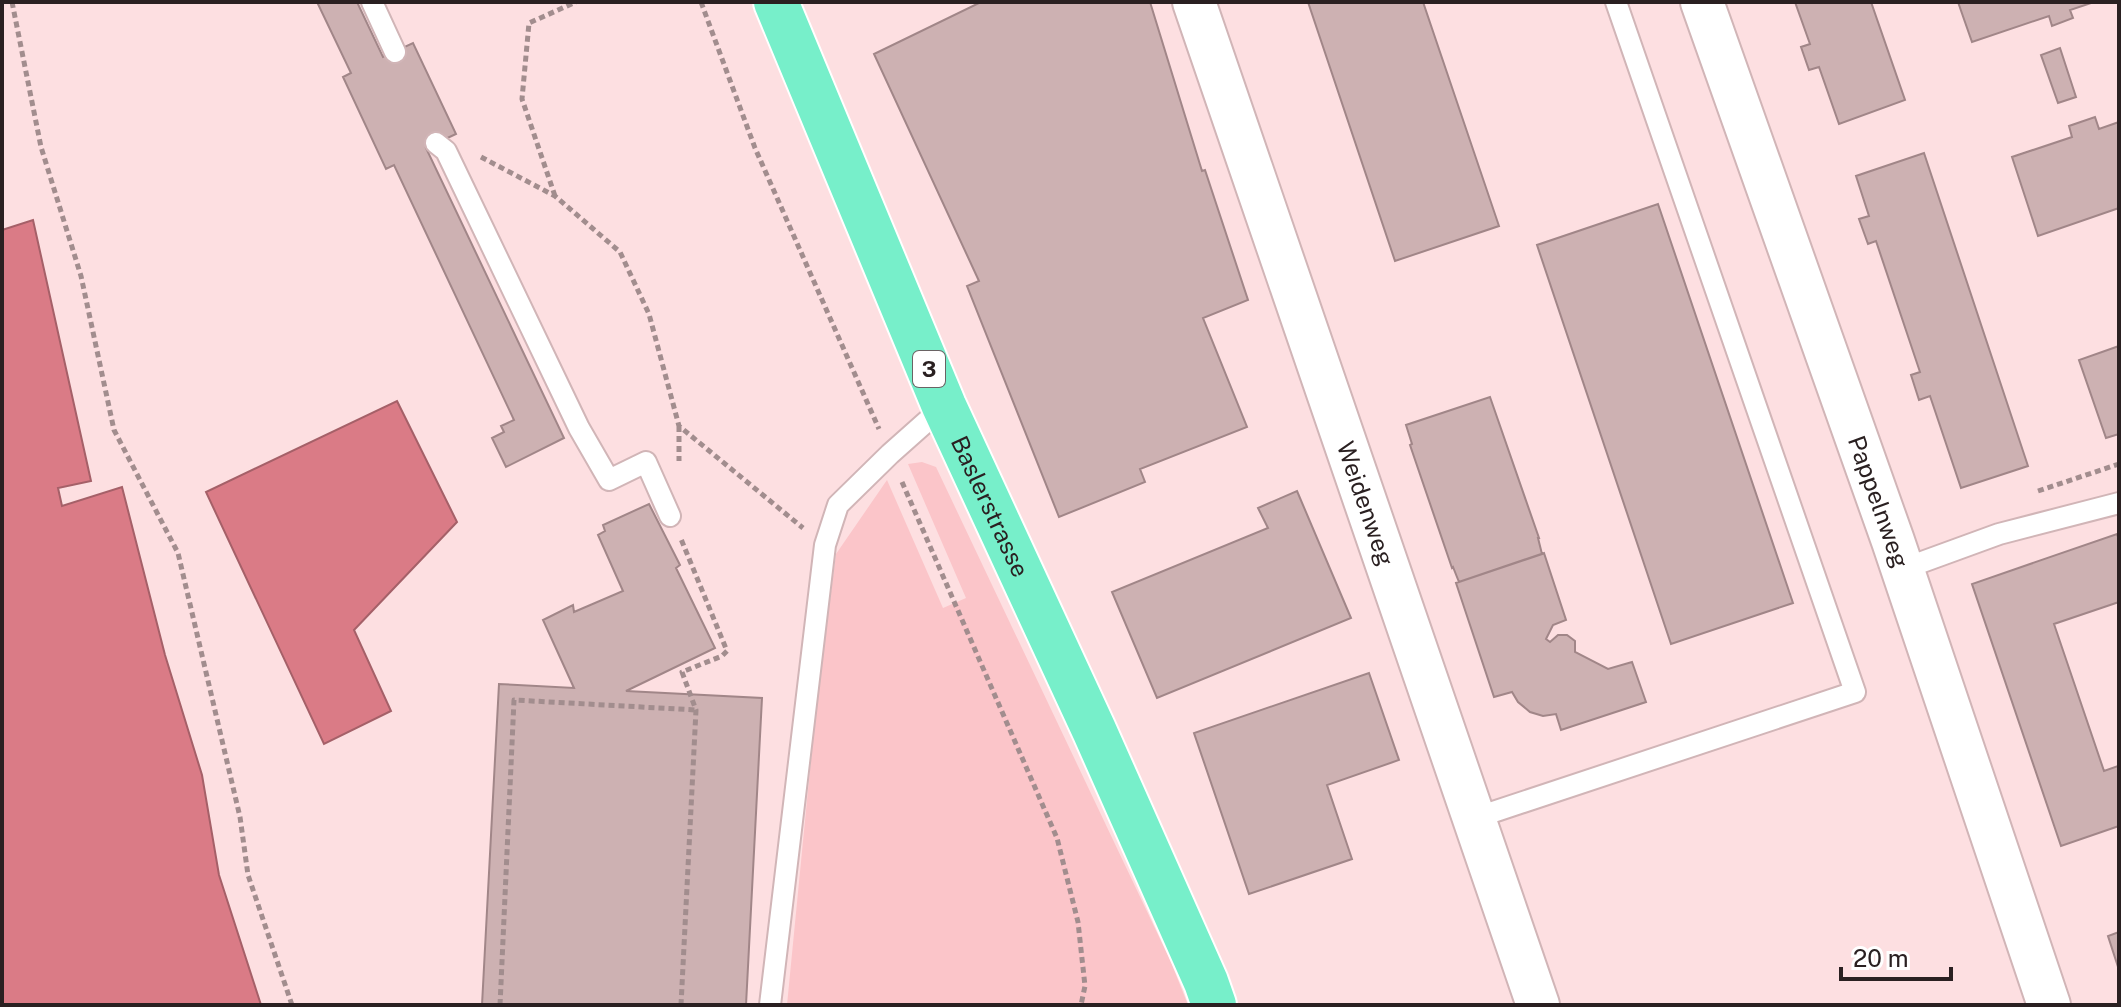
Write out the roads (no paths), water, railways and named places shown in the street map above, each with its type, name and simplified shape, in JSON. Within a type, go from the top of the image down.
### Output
[{"type":"main road","name":"Baslerstrasse","points":[[776,2],[944,406],[1101,744],[1214,1005]]},
{"type":"street","name":"Weidenweg","points":[[1194,2],[1538,1005]]},
{"type":"street","name":"Pappelnweg","points":[[1702,2],[1903,569],[2049,1005]]},
{"type":"lane","points":[[372,2],[395,52]]},
{"type":"lane","points":[[1475,818],[1855,692],[1616,2]]},
{"type":"lane","points":[[441,147],[579,428],[609,480],[646,462],[670,516]]},
{"type":"lane","points":[[770,1005],[825,545],[838,505],[944,406]]},
{"type":"lane","points":[[1903,569],[1999,534],[2119,503]]}]
